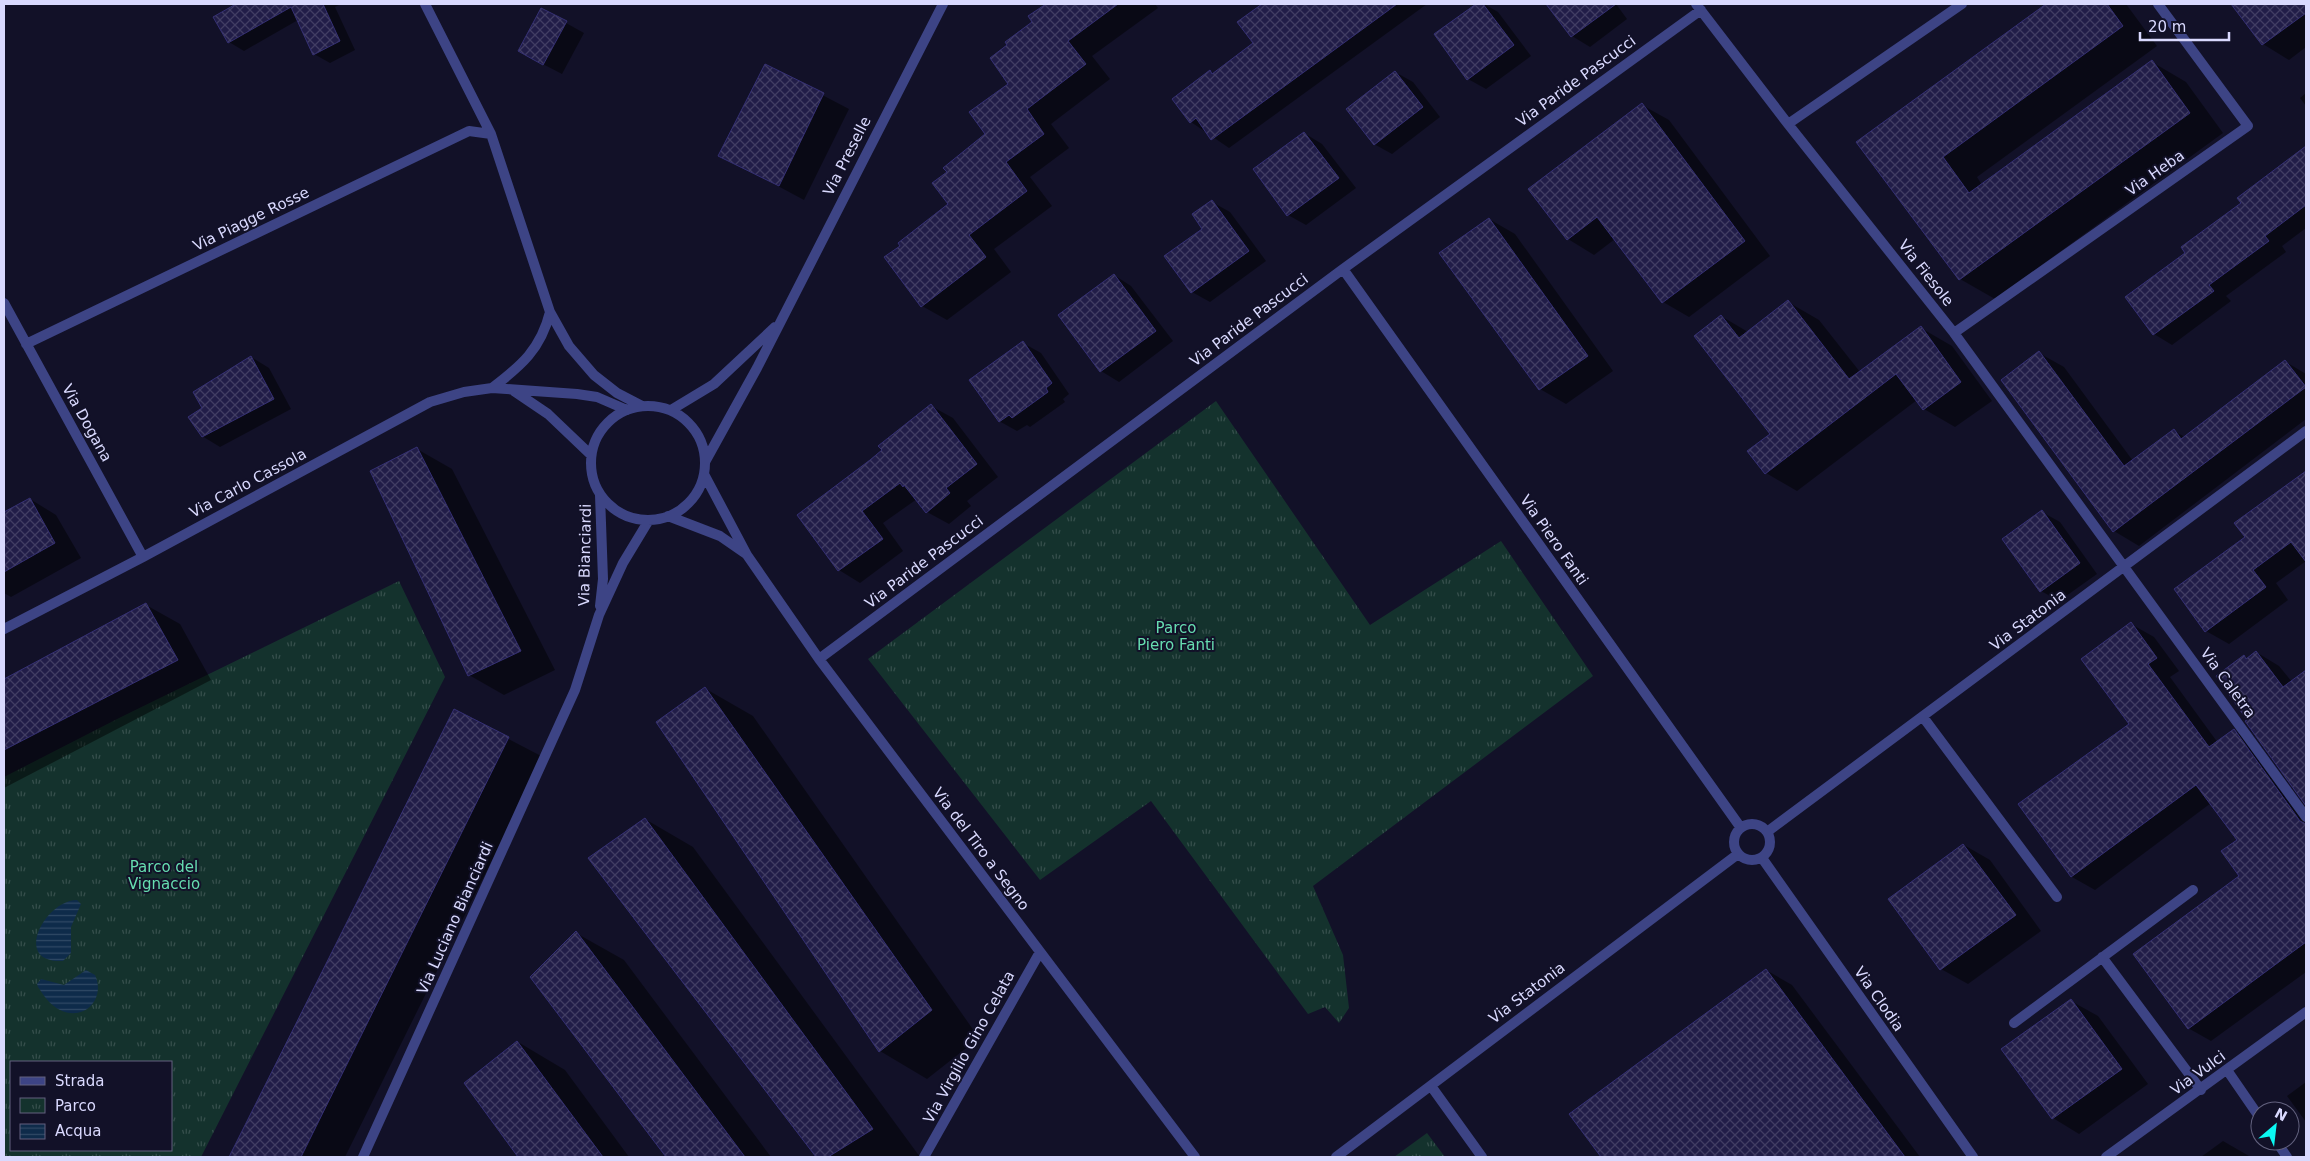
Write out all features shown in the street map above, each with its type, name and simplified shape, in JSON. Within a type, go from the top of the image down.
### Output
[{"type":"street","points":[[425,4],[491,134],[550,312],[569,346],[594,375],[617,393],[642,406],[671,410],[696,431],[702,446],[705,462],[704,474],[697,492],[684,506],[668,516],[649,520],[630,517],[613,508],[600,495],[592,476],[591,455],[595,440],[603,427],[614,417],[627,410],[642,406]]},
{"type":"street","name":"Via Preselle","points":[[705,462],[720,438],[943,4]]},
{"type":"street","points":[[1788,124],[1962,4]]},
{"type":"street","name":"Via Heba","points":[[1954,333],[2248,126],[2158,4]]},
{"type":"street","name":"Via Fiesole","points":[[1699,7],[1788,124],[1954,333],[2125,566]]},
{"type":"street","name":"Via Paride Pascucci","points":[[819,659],[1699,7]]},
{"type":"street","name":"Via Piagge Rosse","points":[[26,344],[469,130],[491,134]]},
{"type":"street","name":"Via Piero Fanti","points":[[1343,269],[1740,828]]},
{"type":"street","name":"Via Dogana","points":[[4,303],[144,557]]},
{"type":"street","points":[[492,388],[519,367],[538,344],[545,331],[550,312]]},
{"type":"street","name":"Via Preselle","points":[[671,410],[714,384],[779,322]]},
{"type":"street","name":"Via Carlo Cassola","points":[[4,629],[144,557],[430,402],[464,392],[492,388],[597,397],[627,410]]},
{"type":"street","name":"Via Carlo Cassola","points":[[513,390],[548,414],[591,455]]},
{"type":"street","name":"Via Statonia","points":[[1767,832],[2306,431]]},
{"type":"street","name":"Via del Tiro a Segno","points":[[704,474],[747,555],[819,659],[1195,1157]]},
{"type":"street","name":"Via Bianciardi","points":[[599,615],[602,579],[600,495]]},
{"type":"street","name":"Via del Tiro a Segno","points":[[668,516],[720,536],[747,555]]},
{"type":"street","name":"Via Bianciardi","points":[[575,690],[599,615],[623,563],[649,520]]},
{"type":"street","name":"Via Caletra","points":[[2125,566],[2306,818]]},
{"type":"street","name":"Via Luciano Bianciardi","points":[[363,1157],[575,690]]},
{"type":"street","points":[[1924,717],[2057,897]]},
{"type":"street","points":[[1752,824],[1758,825],[1767,832],[1769,849],[1762,858],[1752,861],[1738,854],[1734,843],[1740,828],[1752,824]]},
{"type":"street","name":"Via Statonia","points":[[1336,1157],[1528,1010],[1738,854]]},
{"type":"street","name":"Via Clodia","points":[[1762,858],[1973,1157]]},
{"type":"street","points":[[2014,1023],[2193,890]]},
{"type":"street","name":"Via Virgilio Gino Celata","points":[[924,1157],[1040,952]]},
{"type":"street","points":[[2102,957],[2201,1090]]},
{"type":"street","name":"Via Vulci","points":[[2113,1155],[2306,1012]]},
{"type":"street","points":[[2227,1070],[2250,1103]]},
{"type":"street","points":[[1431,1086],[1482,1157]]},
{"type":"green space","name":"Parco Piero Fanti","points":[[1216,401],[1370,625],[1501,541],[1593,676],[1313,886],[1343,955],[1349,1008],[1339,1023],[1325,1007],[1308,1014],[1151,801],[1040,880],[868,659]]},
{"type":"green space","name":"Parco del Vignaccio","points":[[399,581],[445,677],[201,1157],[4,1157],[4,777],[121,717]]},
{"type":"green space","points":[[1427,1133],[1445,1157],[1394,1157]]},
{"type":"water","points":[[77,900],[81,904],[71,927],[71,953],[63,961],[47,959],[39,953],[36,943],[38,932],[54,910],[65,903]]},
{"type":"water","points":[[86,970],[95,975],[98,992],[91,1006],[85,1011],[69,1013],[56,1008],[45,997],[37,984],[41,979],[64,985]]},
{"type":"building","points":[[236,4],[323,4],[340,41],[313,55],[291,7],[228,43],[213,17]]},
{"type":"building","points":[[1046,4],[1118,4],[1068,41],[1086,64],[1027,109],[1044,134],[1006,162],[1027,191],[969,235],[986,257],[921,307],[884,257],[900,246],[898,243],[948,204],[932,183],[947,172],[943,168],[985,134],[969,112],[1008,84],[990,58],[1007,45],[1005,42],[1032,22],[1028,16]]},
{"type":"building","points":[[1262,4],[1397,4],[1211,140],[1196,118],[1190,123],[1172,99],[1210,70],[1212,74],[1253,43],[1237,22]]},
{"type":"building","points":[[1476,4],[1483,4],[1514,45],[1467,80],[1434,34]]},
{"type":"building","points":[[1546,4],[1616,4],[1571,37]]},
{"type":"building","points":[[2046,4],[2107,4],[2123,26],[1943,157],[1969,193],[2152,60],[2190,113],[1959,280],[1856,142]]},
{"type":"building","points":[[2231,4],[2306,4],[2306,13],[2262,45]]},
{"type":"building","points":[[541,8],[567,21],[543,65],[518,51]]},
{"type":"building","points":[[765,64],[824,93],[779,186],[718,156]]},
{"type":"building","points":[[1395,71],[1423,107],[1374,145],[1346,109]]},
{"type":"building","points":[[1642,103],[1745,241],[1662,303],[1597,217],[1567,240],[1528,189]]},
{"type":"building","points":[[1304,132],[1339,178],[1287,216],[1253,169]]},
{"type":"building","points":[[2306,146],[2306,205],[2265,236],[2269,241],[2209,285],[2214,291],[2153,335],[2125,297],[2185,253],[2181,247],[2241,203],[2237,198]]},
{"type":"building","points":[[1212,200],[1249,251],[1191,293],[1164,256],[1202,229],[1192,214]]},
{"type":"building","points":[[1489,218],[1588,356],[1539,390],[1439,253]]},
{"type":"building","points":[[1114,274],[1156,331],[1100,372],[1058,315]]},
{"type":"building","points":[[1788,300],[1849,379],[1921,326],[1961,382],[1923,410],[1896,374],[1765,474],[1747,451],[1770,434],[1694,336],[1721,315],[1739,338]]},
{"type":"building","points":[[1023,341],[1052,383],[1046,388],[1048,392],[1012,418],[1009,415],[999,422],[969,380]]},
{"type":"building","points":[[2039,351],[2124,466],[2174,429],[2181,439],[2285,360],[2306,387],[2113,532],[2001,380]]},
{"type":"building","points":[[251,356],[274,399],[202,437],[188,417],[202,408],[193,392]]},
{"type":"building","points":[[931,404],[977,464],[946,488],[950,493],[926,513],[904,485],[903,487],[900,483],[862,511],[883,539],[838,571],[797,515],[870,460],[882,450],[878,446]]},
{"type":"building","points":[[417,447],[521,651],[468,676],[370,471]]},
{"type":"building","points":[[2306,471],[2306,562],[2291,542],[2253,570],[2266,587],[2205,632],[2174,589],[2245,537],[2234,523]]},
{"type":"building","points":[[30,498],[55,543],[4,572],[4,512]]},
{"type":"building","points":[[2042,510],[2080,563],[2040,592],[2002,539]]},
{"type":"building","points":[[146,603],[178,660],[4,750],[4,679]]},
{"type":"building","points":[[2131,622],[2157,658],[2148,664],[2209,747],[2234,729],[2300,821],[2306,824],[2306,942],[2188,1029],[2133,954],[2239,876],[2221,851],[2237,840],[2196,785],[2071,877],[2018,804],[2129,724],[2081,659]]},
{"type":"building","points":[[2256,651],[2283,687],[2306,670],[2306,806],[2245,721],[2247,720],[2216,676],[2244,655],[2246,659]]},
{"type":"building","points":[[705,687],[932,1010],[879,1052],[656,722]]},
{"type":"building","points":[[454,709],[509,737],[301,1157],[229,1157]]},
{"type":"building","points":[[645,818],[873,1129],[828,1157],[816,1157],[588,858]]},
{"type":"building","points":[[1963,844],[2016,915],[1940,970],[1888,899]]},
{"type":"building","points":[[576,931],[745,1157],[666,1157],[530,977]]},
{"type":"building","points":[[1766,969],[1905,1157],[1601,1157],[1569,1114]]},
{"type":"building","points":[[2071,999],[2122,1069],[2052,1119],[2001,1049]]},
{"type":"building","points":[[517,1041],[603,1157],[518,1157],[464,1083]]}]
